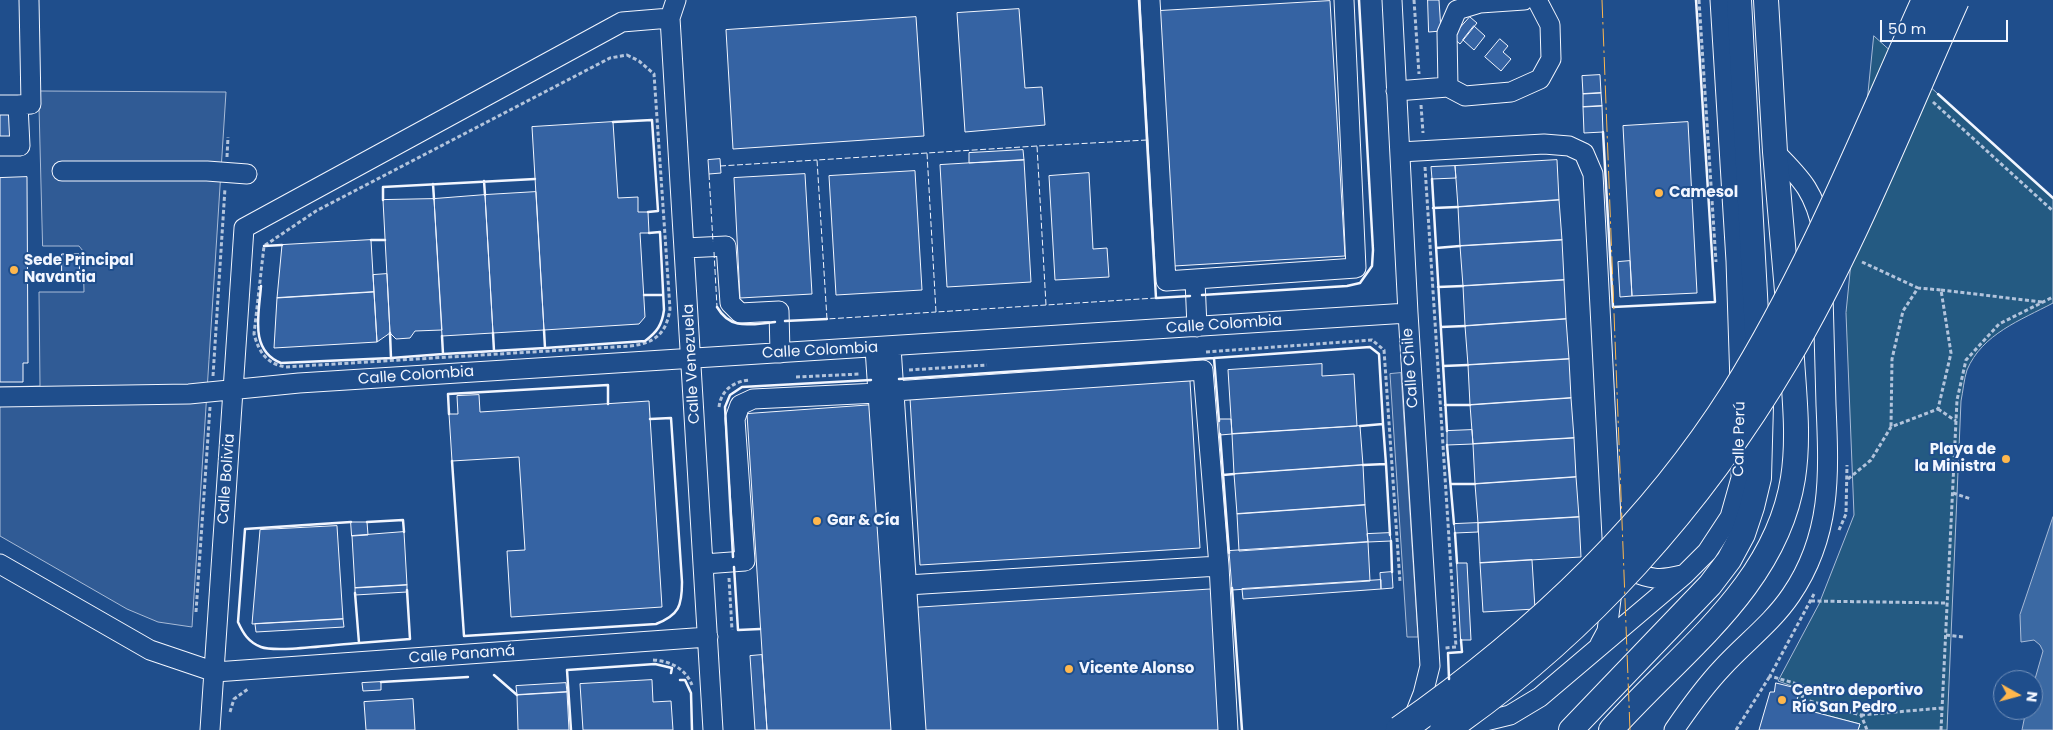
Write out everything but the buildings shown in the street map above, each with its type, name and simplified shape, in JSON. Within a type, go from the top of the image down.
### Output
[{"type":"highway","points":[[1400,730],[1467,682],[1567,597],[1633,527],[1708,431],[1756,357],[1813,250],[1926,0]]},
{"type":"highway","points":[[1444,730],[1528,666],[1600,600],[1682,508],[1740,431],[1787,357],[1828,278],[1955,0]]},
{"type":"main road","name":"Calle Perú","points":[[1571,730],[1710,585],[1730,560],[1752,508],[1759,478],[1762,405],[1739,0]]},
{"type":"main road","points":[[1611,730],[1745,588],[1774,539],[1785,510],[1793,479],[1796,446],[1786,269],[1775,152],[1766,0]]},
{"type":"street","points":[[0,146],[20,146],[9,105],[31,104],[29,0]]},
{"type":"street","points":[[1150,0],[1166,281],[1356,268],[1344,0]]},
{"type":"street","name":"Calle Chile","points":[[1392,0],[1408,313],[1430,663],[1424,694],[1411,724],[1404,730]]},
{"type":"street","points":[[1448,87],[1448,33],[1457,10],[1480,3],[1524,0]]},
{"type":"street","points":[[1396,91],[1448,87],[1465,96],[1511,92],[1540,79],[1552,59],[1550,25],[1538,0]]},
{"type":"street","name":"Calle Perú","points":[[1449,730],[1510,715],[1540,697],[1684,575],[1720,535],[1730,517],[1741,478],[1743,449],[1736,261],[1720,0]]},
{"type":"street","name":"Calle Bolivia","points":[[210,730],[244,228],[622,22],[673,9]]},
{"type":"street","name":"Calle Venezuela","points":[[673,9],[713,730]]},
{"type":"street","points":[[1400,152],[1544,144],[1569,146],[1584,153],[1593,174],[1612,521],[1613,595],[1607,631],[1598,647]]},
{"type":"street","points":[[1674,730],[1722,667],[1778,612],[1790,597],[1810,561],[1826,504],[1828,481],[1823,236],[1814,198],[1790,167],[1775,152]]},
{"type":"street","points":[[62,171],[207,170],[247,174]]},
{"type":"street","points":[[685,248],[726,246],[730,303],[740,313],[780,311],[780,353]]},
{"type":"street","points":[[1195,280],[1197,327]]},
{"type":"street","name":"Calle Colombia","points":[[0,397],[189,394],[299,383],[1408,313]]},
{"type":"street","points":[[883,347],[901,730]]},
{"type":"street","points":[[704,564],[745,561],[735,419],[740,405],[753,399],[886,392],[1203,370],[1219,566],[1228,730]]},
{"type":"street","points":[[886,392],[907,586],[916,730]]},
{"type":"street","points":[[1612,521],[1617,547],[1628,570],[1650,579],[1666,580],[1684,575]]},
{"type":"street","points":[[0,564],[150,650],[215,672]]},
{"type":"street","points":[[907,586],[1219,566]]},
{"type":"street","name":"Calle Panamá","points":[[215,672],[708,637]]},
{"type":"street","points":[[1430,663],[1444,699],[1454,711],[1485,721]]},
{"type":"path","points":[[1414,0],[1456,647],[1445,647],[1446,658],[1430,663]]},
{"type":"path","points":[[1699,0],[1716,262]]},
{"type":"path","points":[[626,55],[639,61],[654,74],[670,309],[664,329],[656,338],[646,344],[437,358],[286,367],[276,365],[265,358],[258,348],[254,334],[264,246],[316,211],[574,76],[610,58],[626,55]]},
{"type":"path","points":[[1928,109],[1932,100],[2053,210]]},
{"type":"path","points":[[1860,261],[1918,288],[2042,302]]},
{"type":"path","points":[[1847,479],[1871,460],[1891,427],[1892,359],[1903,311],[1918,288]]},
{"type":"path","points":[[1938,409],[1951,353],[1941,290]]},
{"type":"path","points":[[1941,730],[1957,400],[1966,360],[1999,324],[2053,296]]},
{"type":"path","points":[[1199,352],[1372,340],[1384,350],[1400,582]]},
{"type":"path","points":[[790,378],[992,365]]},
{"type":"path","points":[[718,415],[720,399],[729,386],[742,381],[752,380]]},
{"type":"path","points":[[1891,427],[1938,409]]},
{"type":"path","points":[[1938,409],[1956,421]]},
{"type":"path","points":[[1839,531],[1846,514],[1847,460]]},
{"type":"path","points":[[1953,493],[1971,499]]},
{"type":"path","points":[[728,562],[732,630]]},
{"type":"path","points":[[1736,730],[1770,676],[1815,592]]},
{"type":"path","points":[[1811,601],[1947,603]]},
{"type":"path","points":[[1946,635],[1963,637]]},
{"type":"path","points":[[644,661],[672,663],[689,678],[694,690]]},
{"type":"path","points":[[1770,676],[1804,686],[1802,699],[1862,715],[1942,708]]},
{"type":"path","points":[[229,715],[234,700],[246,690],[253,688]]},
{"type":"path","points":[[1862,715],[1867,730]]},
{"type":"shaded area","points":[[1874,36],[2053,198],[2053,303],[1992,337],[1974,357],[1965,377],[1961,401],[1947,730],[1858,730],[1860,724],[1795,707],[1800,689],[1778,681],[1819,604],[1854,515],[1846,313]]},
{"type":"shaded area","points":[[39,91],[226,92],[192,627],[158,622],[127,609],[0,536],[0,387],[40,386],[39,292],[84,292],[83,251],[79,246],[43,246]]},
{"type":"shaded area","points":[[1401,373],[1418,637],[1407,637],[1390,374]]},
{"type":"shaded area","points":[[2053,517],[2053,730],[2022,730],[2024,720],[2043,720],[2043,670],[2038,670],[2043,651],[2034,640],[2021,642],[2020,615]]},
{"type":"fence","points":[[1147,140],[1037,146],[1046,305],[1156,298]]},
{"type":"fence","points":[[1037,146],[927,153],[936,312],[1046,305]]},
{"type":"fence","points":[[927,153],[817,160],[827,319],[936,312]]},
{"type":"fence","points":[[720,166],[817,160]]},
{"type":"fence","points":[[709,174],[713,242]]},
{"type":"fence","points":[[714,252],[717,307]]},
{"type":"wall","points":[[1139,0],[1156,298],[1190,296]]},
{"type":"wall","points":[[1202,295],[1347,286],[1360,283],[1372,266],[1373,250],[1359,0]]},
{"type":"wall","points":[[1603,132],[1613,307],[1715,302],[1696,0]]},
{"type":"wall","points":[[1938,94],[2053,198]]},
{"type":"wall","points":[[613,122],[652,120],[658,211],[648,212]]},
{"type":"wall","points":[[383,200],[383,187],[535,179]]},
{"type":"wall","points":[[1432,179],[1447,431]]},
{"type":"wall","points":[[484,181],[485,195]]},
{"type":"wall","points":[[433,184],[434,199]]},
{"type":"wall","points":[[1433,208],[1458,207]]},
{"type":"wall","points":[[545,348],[645,341],[656,331],[662,320],[664,310],[660,232],[649,233]]},
{"type":"wall","points":[[371,240],[385,240]]},
{"type":"wall","points":[[264,246],[282,245]]},
{"type":"wall","points":[[1436,248],[1460,246]]},
{"type":"wall","points":[[261,286],[258,319],[260,340],[264,349],[271,357],[281,363],[391,358],[390,333]]},
{"type":"wall","points":[[1438,287],[1463,286]]},
{"type":"wall","points":[[644,295],[663,295]]},
{"type":"wall","points":[[717,307],[723,315],[735,323],[775,322]]},
{"type":"wall","points":[[785,321],[827,319]]},
{"type":"wall","points":[[1441,327],[1465,326]]},
{"type":"wall","points":[[494,351],[545,348],[544,330]]},
{"type":"wall","points":[[443,354],[494,351],[493,333]]},
{"type":"wall","points":[[391,358],[443,354],[442,336]]},
{"type":"wall","points":[[1214,358],[1370,347],[1379,354],[1383,424]]},
{"type":"wall","points":[[899,379],[1214,358],[1219,421]]},
{"type":"wall","points":[[1443,366],[1468,365]]},
{"type":"wall","points":[[733,557],[725,407],[730,395],[742,387],[871,380]]},
{"type":"wall","points":[[449,414],[448,394],[608,385],[608,404]]},
{"type":"wall","points":[[1445,405],[1470,405]]},
{"type":"wall","points":[[452,461],[464,636],[656,624],[670,617],[678,609],[682,582],[671,418],[650,419]]},
{"type":"wall","points":[[1360,426],[1383,424],[1386,464]]},
{"type":"wall","points":[[1220,434],[1229,553]]},
{"type":"wall","points":[[1447,445],[1454,524]]},
{"type":"wall","points":[[1363,465],[1386,464],[1390,535]]},
{"type":"wall","points":[[1223,475],[1234,474]]},
{"type":"wall","points":[[1451,484],[1475,484]]},
{"type":"wall","points":[[367,522],[403,520],[404,532]]},
{"type":"wall","points":[[351,522],[245,529],[238,622],[249,640],[256,645],[269,649],[293,649],[359,643],[355,593]]},
{"type":"wall","points":[[1455,533],[1457,563]]},
{"type":"wall","points":[[1391,541],[1392,572]]},
{"type":"wall","points":[[734,567],[738,630],[760,629]]},
{"type":"wall","points":[[1232,588],[1242,730]]},
{"type":"wall","points":[[359,643],[410,639],[407,590]]},
{"type":"wall","points":[[1449,679],[1448,653],[1462,652],[1461,640]]},
{"type":"wall","points":[[571,730],[567,670],[655,664],[672,668],[671,673]]},
{"type":"wall","points":[[494,675],[517,695]]},
{"type":"wall","points":[[381,682],[468,677]]},
{"type":"wall","points":[[680,680],[685,680],[691,693],[692,730]]},
{"type":"power","points":[[1602,0],[1630,730]]},
{"type":"place","name":"Camesol","points":[[1659,193]]},
{"type":"place","name":"Sede Principal Navantia","points":[[14,270]]},
{"type":"place","name":"Playa de la Ministra","points":[[2006,459]]},
{"type":"place","name":"Gar & Cía","points":[[817,521]]},
{"type":"place","name":"Vicente Alonso","points":[[1069,669]]},
{"type":"place","name":"Centro deportivo Río San Pedro","points":[[1782,700]]}]
